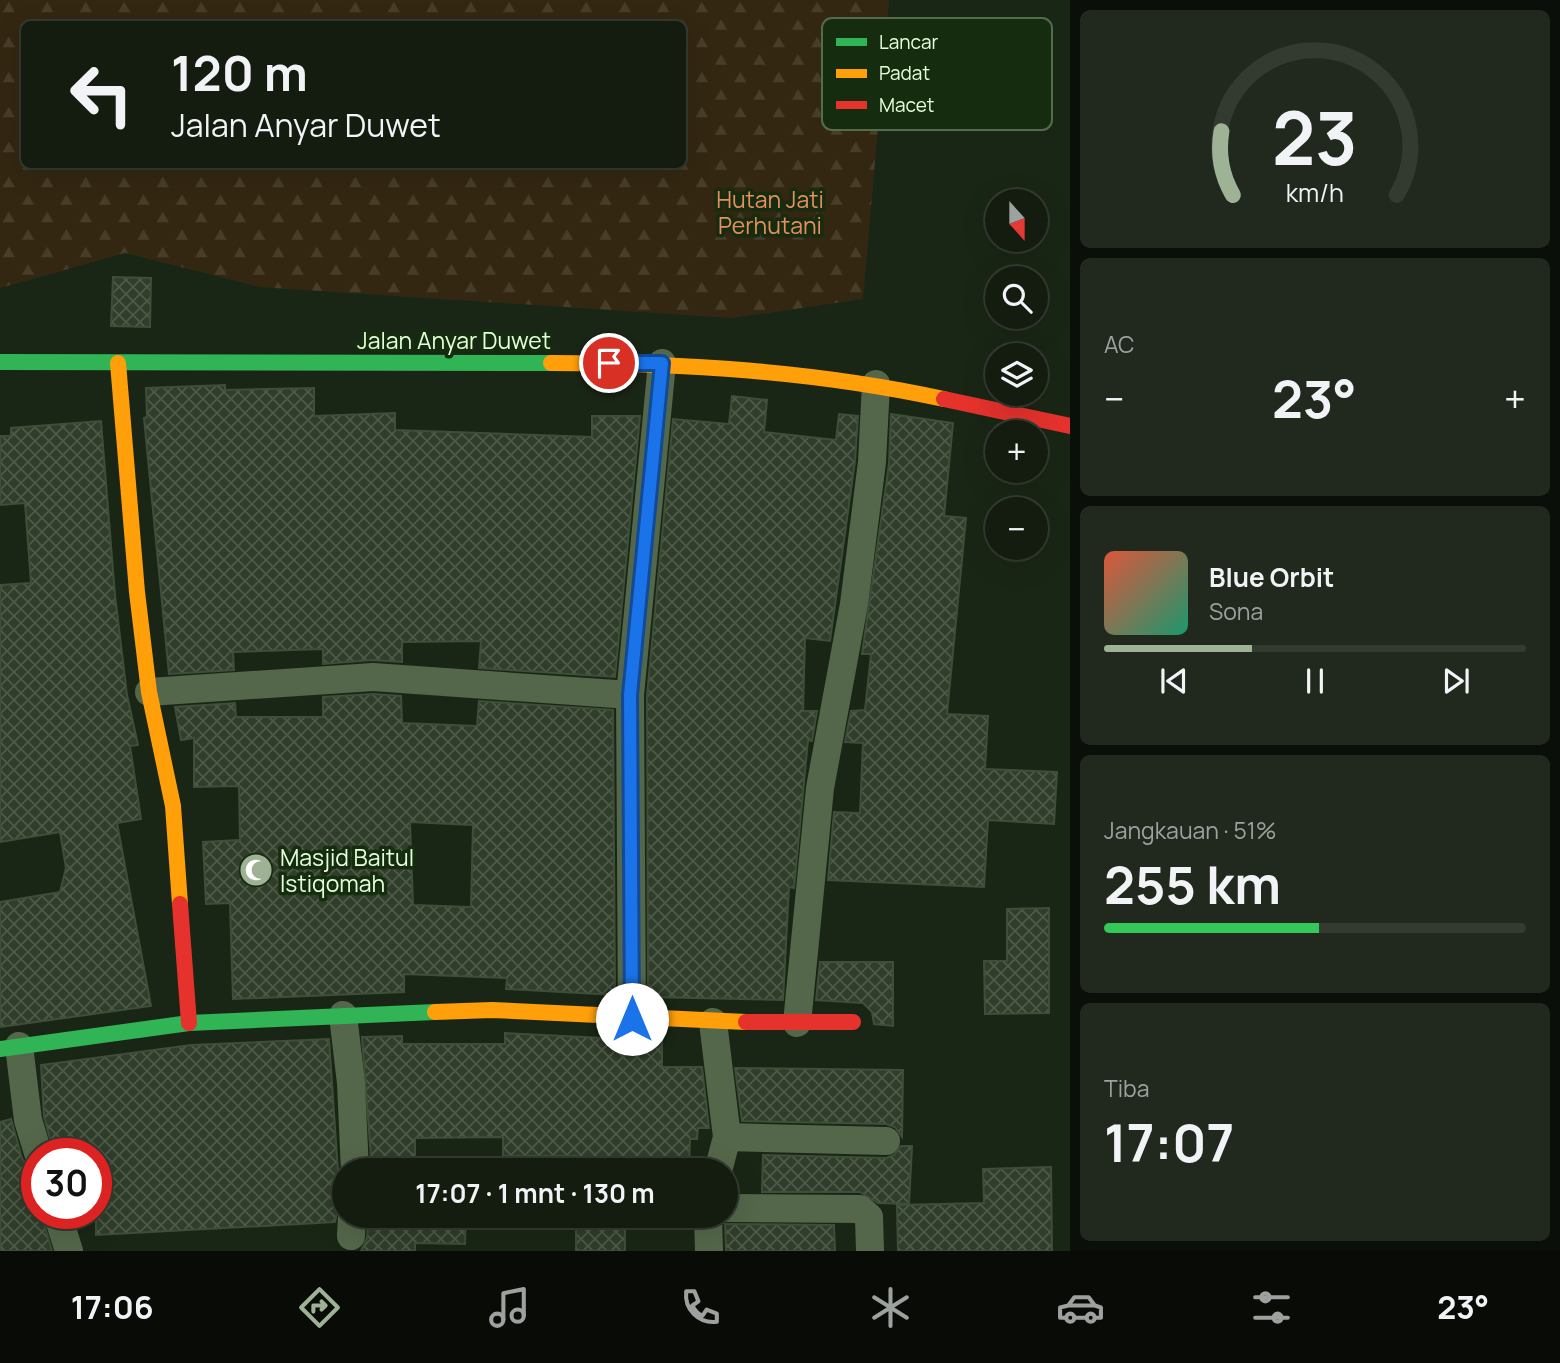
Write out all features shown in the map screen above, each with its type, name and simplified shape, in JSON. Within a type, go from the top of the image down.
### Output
[{"type":"street","name":"Jalan Anyar Duwet","points":[[0,362],[662,363],[876,384],[1070,426]]},
{"type":"street","points":[[118,363],[137,592],[149,692],[173,806],[189,1023]]},
{"type":"street","points":[[632,1019],[630,695],[662,363]]},
{"type":"street","points":[[797,1023],[820,788],[854,604],[871,475],[876,384]]},
{"type":"street","points":[[149,692],[373,677],[630,695]]},
{"type":"street","points":[[33,1138],[10,1047],[189,1023],[492,1010],[713,1022],[853,1022]]},
{"type":"street","points":[[343,1015],[351,1083],[354,1158]]},
{"type":"street","points":[[713,1022],[727,1137],[721,1158]]},
{"type":"street","points":[[727,1137],[886,1141]]},
{"type":"street","points":[[738,1208],[860,1209],[869,1217],[870,1251]]},
{"type":"street","points":[[708,1228],[709,1251]]},
{"type":"street","points":[[62,1229],[69,1251]]},
{"type":"green space","name":"Hutan Jati Perhutani","points":[[0,0],[889,0],[887,18],[822,18],[822,130],[878,130],[863,299],[732,318],[260,287],[125,253],[0,288]]},
{"type":"building","points":[[113,277],[151,278],[150,327],[111,326]]},
{"type":"building","points":[[225,385],[225,390],[314,388],[314,416],[395,413],[395,430],[592,437],[592,416],[640,416],[615,677],[479,668],[481,641],[402,642],[402,662],[372,660],[323,664],[323,649],[233,652],[234,670],[169,674],[144,418],[147,417],[146,388]]},
{"type":"building","points":[[732,396],[767,400],[764,432],[836,440],[839,414],[858,416],[855,461],[830,641],[805,638],[803,711],[817,711],[812,741],[808,740],[794,888],[789,887],[783,1000],[648,997],[647,696],[673,419],[729,424]]},
{"type":"building","points":[[891,414],[953,423],[944,516],[966,518],[947,714],[988,716],[985,769],[1057,772],[1054,824],[988,820],[984,887],[828,880],[834,812],[860,813],[863,743],[845,742],[851,711],[865,710],[871,654],[862,654],[889,464]]},
{"type":"building","points":[[101,421],[115,595],[127,695],[138,745],[130,746],[141,819],[117,823],[151,1006],[0,1027],[0,902],[60,892],[66,868],[60,832],[0,842],[0,585],[31,583],[25,503],[0,505],[0,436],[11,436],[11,428]]},
{"type":"building","points":[[373,694],[401,696],[402,723],[477,726],[479,701],[613,710],[615,995],[506,989],[507,978],[404,974],[404,992],[233,999],[230,903],[206,904],[203,842],[240,840],[239,786],[194,787],[194,738],[181,740],[175,707],[235,703],[236,717],[323,717],[323,697]],"holes":[[[410,822],[473,825],[471,907],[413,905]]]},
{"type":"building","points":[[1049,908],[1049,1013],[985,1014],[984,961],[1007,961],[1007,909]]},
{"type":"building","points":[[820,962],[893,962],[893,1026],[874,1024],[872,1012],[863,1003],[816,1000]]},
{"type":"building","points":[[505,1033],[662,1041],[662,1067],[702,1067],[709,1128],[698,1128],[697,1139],[690,1139],[689,1158],[503,1156],[503,1137],[415,1138],[415,1158],[371,1158],[362,1037],[402,1036],[402,1044],[505,1044]]},
{"type":"building","points":[[329,1039],[337,1158],[332,1158],[332,1222],[96,1235],[96,1229],[112,1229],[112,1138],[50,1138],[44,1117],[41,1065],[191,1045]]},
{"type":"building","points":[[735,1068],[903,1070],[902,1137],[895,1127],[886,1124],[742,1121]]},
{"type":"building","points":[[11,1119],[21,1154],[21,1229],[46,1229],[52,1251],[0,1251],[0,1122]]},
{"type":"building","points":[[901,1146],[912,1146],[909,1204],[878,1203],[860,1192],[762,1192],[763,1155],[886,1158],[894,1155]]},
{"type":"building","points":[[1051,1167],[1052,1251],[898,1251],[897,1205],[984,1203],[983,1169]]},
{"type":"building","points":[[738,1224],[834,1225],[835,1251],[726,1251],[725,1228],[738,1228]]},
{"type":"building","points":[[368,1228],[466,1228],[465,1244],[415,1243],[415,1251],[361,1251]]},
{"type":"building","points":[[576,1228],[625,1228],[625,1251],[576,1251]]},
{"type":"traffic: fast","points":[[0,362],[551,363]]},
{"type":"traffic: fast","points":[[0,1049],[189,1023],[435,1012]]},
{"type":"traffic: slow","points":[[118,363],[137,592],[149,692],[173,806],[180,904]]},
{"type":"traffic: slow","points":[[551,363],[749,370],[895,389],[944,399]]},
{"type":"traffic: slow","points":[[435,1012],[492,1010],[746,1022]]},
{"type":"traffic: jam","points":[[944,399],[1070,426]]},
{"type":"traffic: jam","points":[[180,904],[189,1023]]},
{"type":"traffic: jam","points":[[746,1022],[853,1022]]},
{"type":"place","name":"Masjid Baitul Istiqomah","points":[[256,870]]},
{"type":"route","points":[[609,363],[662,363],[630,695],[632,1019]]}]
